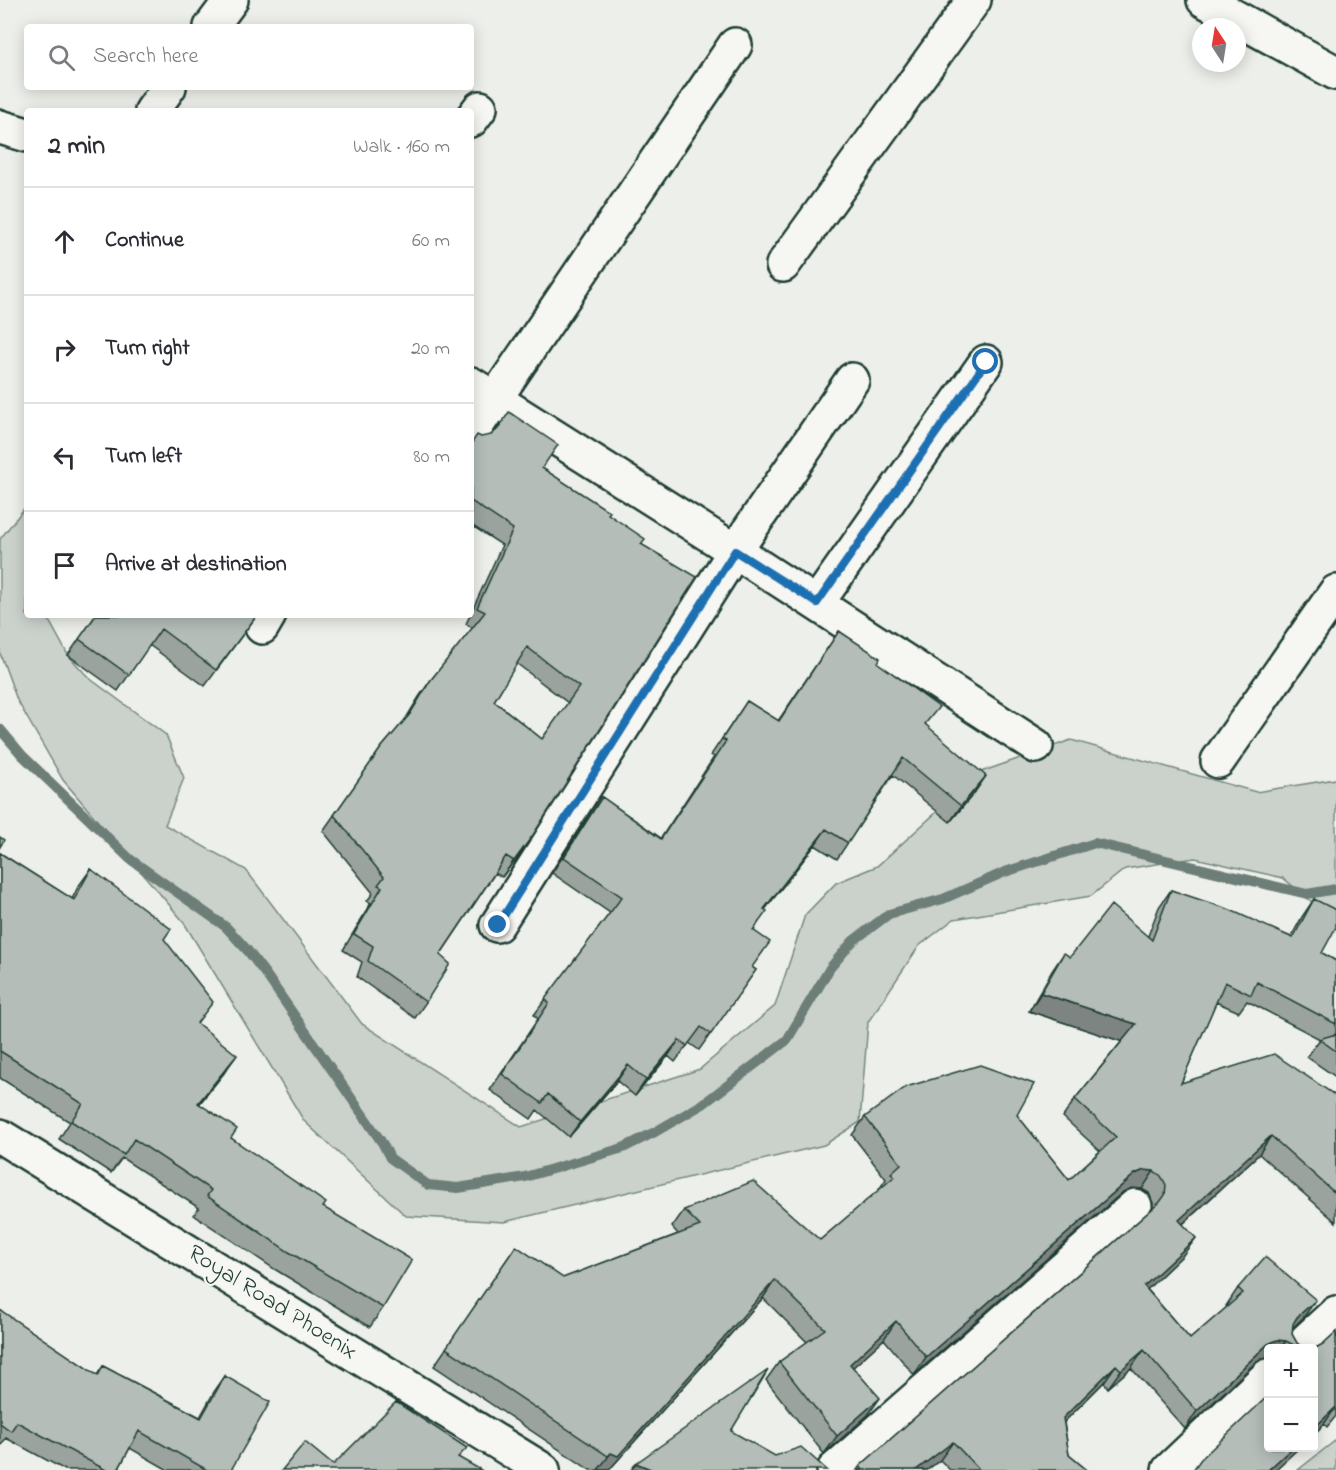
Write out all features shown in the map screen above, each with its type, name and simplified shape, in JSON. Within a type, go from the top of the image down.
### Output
[{"type":"street","points":[[214,24],[231,0]]},
{"type":"street","points":[[783,265],[974,0]]},
{"type":"street","points":[[1204,0],[1336,73]]},
{"type":"street","points":[[474,423],[482,392],[735,45]]},
{"type":"street","points":[[154,108],[167,90]]},
{"type":"street","points":[[0,128],[24,134]]},
{"type":"street","points":[[817,603],[986,362]]},
{"type":"street","points":[[498,925],[735,551],[852,380]]},
{"type":"street","points":[[482,392],[817,603],[1036,746]]},
{"type":"street","points":[[1218,761],[1336,592]]},
{"type":"street","name":"Royal Road Phoenix","points":[[0,1136],[543,1470]]},
{"type":"street","points":[[834,1470],[1135,1206]]},
{"type":"street","points":[[1302,1344],[1336,1313]]},
{"type":"street","points":[[1169,1470],[1264,1381]]},
{"type":"shaded area","points":[[24,509],[24,618],[48,618],[68,655],[89,678],[166,735],[184,778],[165,825],[246,870],[362,1024],[521,1127],[700,1069],[775,1006],[805,915],[836,883],[877,866],[981,772],[1071,740],[1256,792],[1336,779],[1336,922],[1283,878],[1195,858],[1125,869],[1091,896],[954,919],[919,946],[868,1022],[860,1122],[824,1145],[504,1222],[406,1216],[304,1121],[183,921],[63,780],[17,700],[0,653],[0,539]]},
{"type":"shaded area","points":[[1336,1440],[1336,1470],[1298,1470]]},
{"type":"building","points":[[509,412],[558,445],[542,468],[610,512],[608,514],[645,539],[641,544],[697,577],[533,835],[514,861],[506,856],[440,955],[450,964],[426,1002],[368,961],[373,946],[354,934],[382,887],[378,885],[384,877],[334,815],[381,748],[410,714],[430,681],[485,612],[477,608],[513,529],[474,503],[474,440],[477,435],[481,437],[491,435],[498,429]],"holes":[[[527,647],[579,687],[542,739],[494,701]]]},
{"type":"building","points":[[94,618],[255,618],[216,670],[161,629],[129,675],[79,639]]},
{"type":"building","points":[[839,631],[880,658],[878,663],[939,707],[925,724],[986,776],[961,806],[903,758],[848,843],[826,829],[764,909],[767,911],[753,930],[770,942],[752,967],[756,970],[711,1034],[701,1027],[687,1046],[679,1040],[646,1080],[628,1065],[580,1122],[548,1094],[542,1103],[502,1074],[549,1003],[545,999],[622,897],[564,857],[602,797],[661,839],[726,741],[722,739],[747,701],[779,721]]},
{"type":"building","points":[[0,853],[74,900],[91,869],[171,929],[164,939],[213,1002],[197,1023],[237,1055],[198,1103],[237,1129],[231,1138],[326,1203],[323,1207],[412,1260],[383,1308],[289,1252],[207,1196],[211,1190],[134,1139],[124,1155],[71,1121],[83,1104],[0,1051]]},
{"type":"building","points":[[1171,890],[1228,909],[1293,938],[1314,899],[1336,910],[1336,927],[1322,953],[1336,961],[1336,1024],[1257,982],[1251,995],[1225,982],[1181,1083],[1274,1054],[1336,1096],[1336,1194],[1271,1136],[1179,1220],[1196,1238],[1144,1286],[1190,1339],[1243,1293],[1238,1288],[1265,1257],[1316,1300],[1297,1317],[1293,1324],[1292,1334],[1298,1344],[1277,1340],[1264,1344],[1264,1348],[1197,1411],[1144,1350],[1121,1370],[1116,1365],[1063,1418],[1069,1455],[1087,1470],[979,1470],[953,1442],[916,1470],[863,1470],[860,1466],[1160,1202],[1165,1195],[1166,1185],[1161,1176],[1154,1171],[1144,1170],[1135,1174],[926,1357],[896,1321],[850,1364],[880,1398],[837,1436],[779,1362],[825,1329],[775,1280],[618,1456],[611,1453],[608,1456],[446,1348],[516,1246],[563,1278],[700,1226],[684,1210],[753,1181],[820,1240],[894,1177],[891,1173],[901,1164],[865,1117],[906,1087],[980,1065],[1034,1084],[1017,1115],[1069,1180],[1116,1137],[1075,1099],[1136,1024],[1041,993],[1064,953],[1070,957],[1111,905],[1152,940]]},
{"type":"building","points":[[1336,1034],[1336,1051],[1319,1039]]},
{"type":"building","points":[[0,1310],[98,1376],[103,1366],[201,1418],[225,1376],[270,1402],[231,1470],[207,1470],[139,1431],[118,1470],[106,1470],[17,1422],[11,1431],[0,1423]]},
{"type":"building","points":[[1336,1332],[1336,1407],[1318,1424],[1318,1347]]},
{"type":"building","points":[[768,1370],[731,1431],[775,1456],[801,1447],[827,1470],[653,1470],[636,1463]]},
{"type":"building","points":[[1264,1400],[1264,1452],[1288,1452],[1268,1470],[1193,1470],[1201,1459]]},
{"type":"building","points":[[396,1402],[467,1448],[458,1457],[481,1470],[282,1470],[305,1442],[333,1465]]},
{"type":"waterway","points":[[0,729],[22,755],[130,859],[226,927],[267,976],[383,1144],[390,1158],[428,1185],[458,1188],[525,1177],[623,1148],[655,1132],[703,1104],[787,1040],[830,968],[853,941],[889,914],[943,899],[1005,872],[1095,843],[1307,894],[1336,889]]},
{"type":"route","points":[[498,925],[735,551],[817,603],[986,362]]}]
